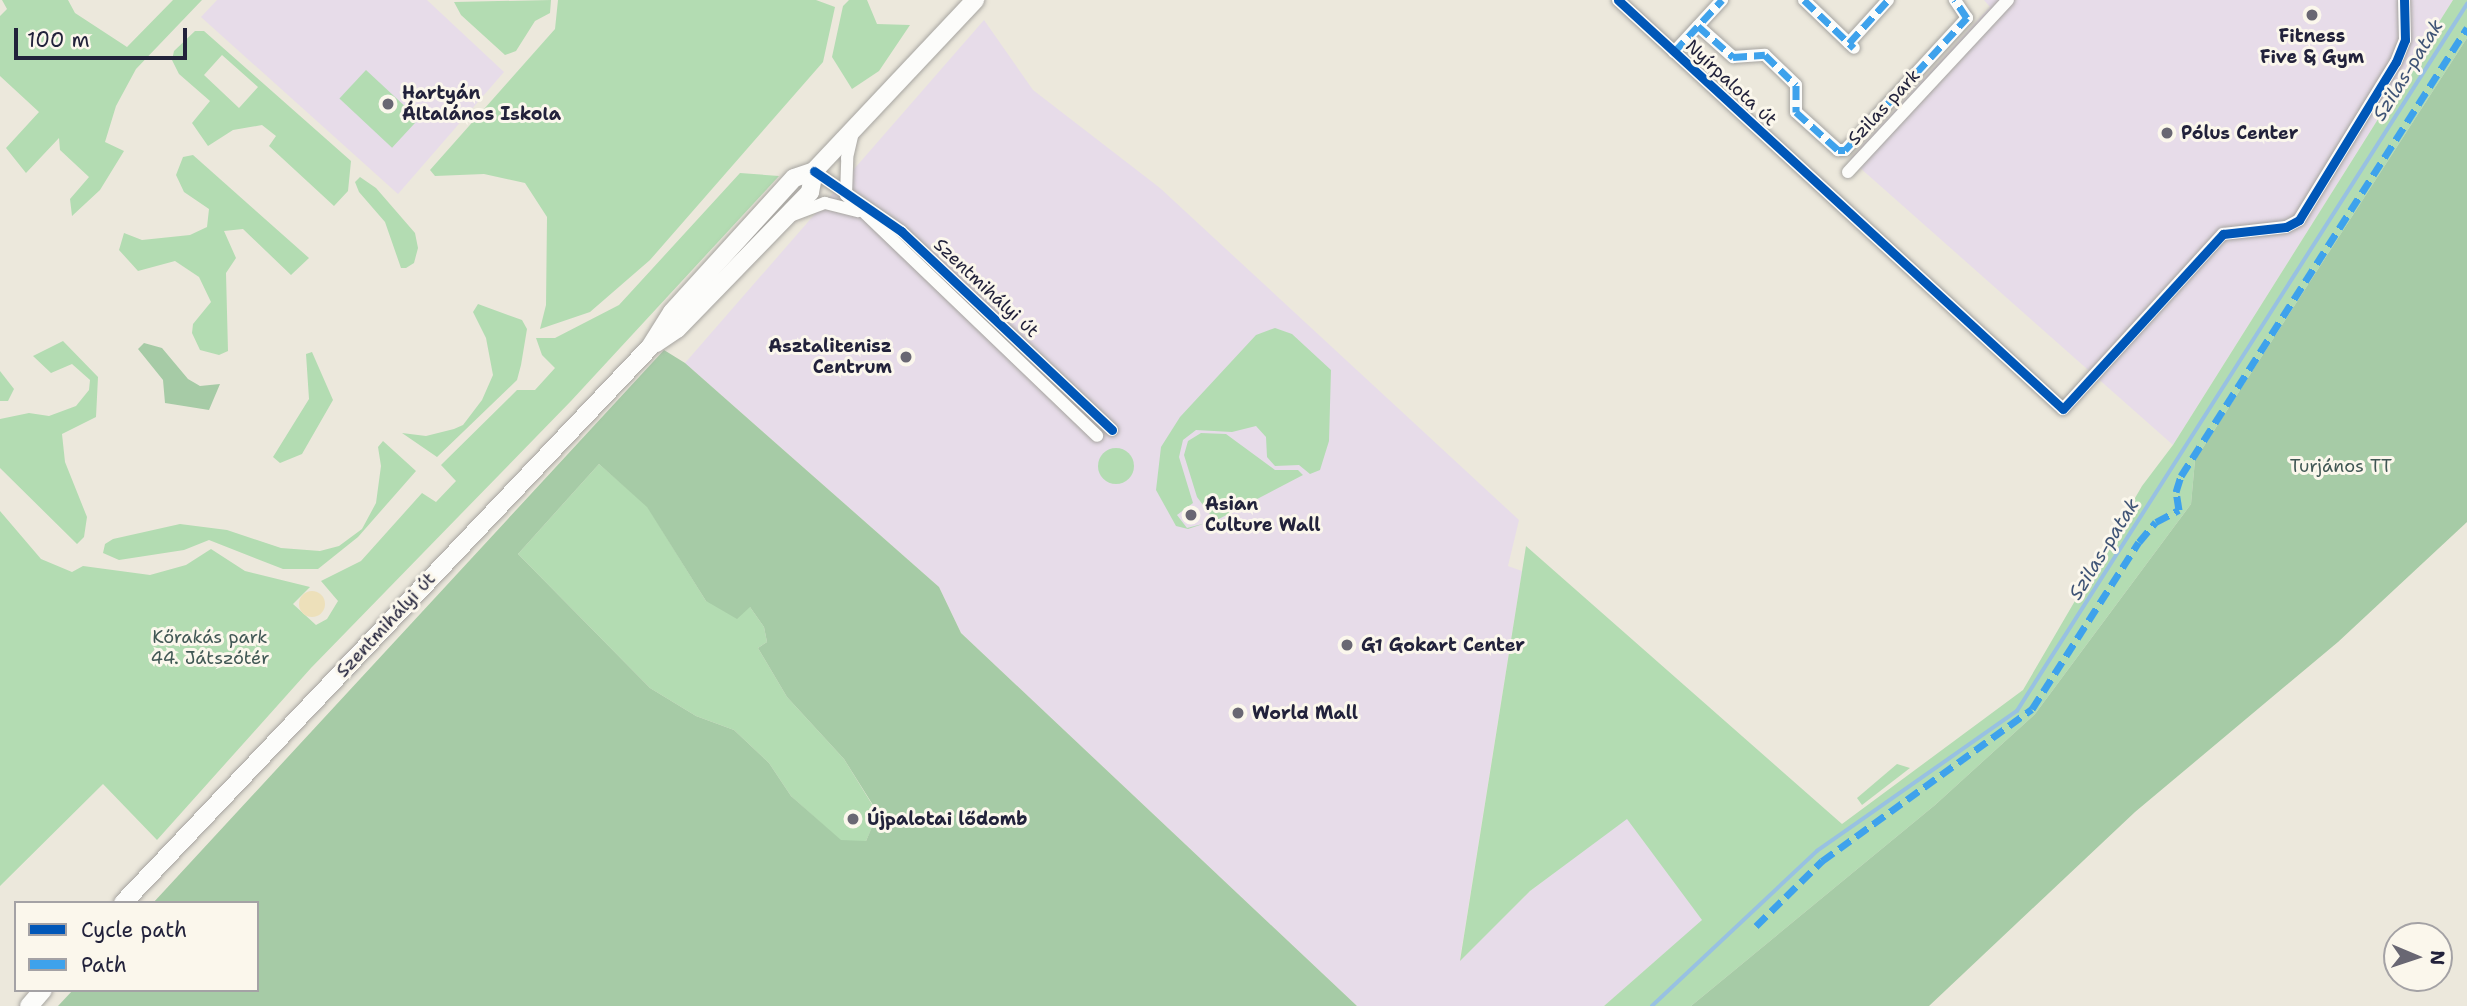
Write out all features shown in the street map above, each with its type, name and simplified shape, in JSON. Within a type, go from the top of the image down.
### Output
[{"type":"main road","name":"Szentmihályi út","points":[[125,901],[650,347],[672,312],[794,178],[814,171],[975,0]]},
{"type":"main road","name":"Szentmihályi út","points":[[650,347],[677,329],[785,219],[810,192],[814,171]]},
{"type":"main road","points":[[29,1006],[41,992]]},
{"type":"street","name":"Nyírpalota út","points":[[1618,0],[2063,409],[2223,234],[2286,227],[2299,220],[2396,62],[2405,40],[2404,0]]},
{"type":"street","points":[[1674,52],[1722,0]]},
{"type":"street","points":[[1804,0],[1852,45],[1888,0]]},
{"type":"street","name":"Szilas park","points":[[1698,26],[1733,57],[1765,55],[1796,85],[1796,113],[1838,150],[1845,150],[1967,18],[1955,0]]},
{"type":"street","points":[[1848,172],[2008,0]]},
{"type":"street","points":[[846,195],[847,158],[856,126]]},
{"type":"street","points":[[814,171],[846,195]]},
{"type":"street","name":"Szentmihályi út","points":[[846,195],[859,211],[1055,391],[1097,436]]},
{"type":"street","name":"Szentmihályi út","points":[[846,195],[871,206],[901,231],[1112,430]]},
{"type":"street","points":[[785,219],[825,203],[859,211]]},
{"type":"shaded area","name":"Hartyán Általános Iskola","points":[[217,0],[427,0],[504,72],[398,194],[201,17]]},
{"type":"shaded area","points":[[1984,0],[2453,0],[2173,445],[1850,159],[1990,7]]},
{"type":"shaded area","name":"World Mall","points":[[984,20],[1033,90],[1160,188],[1519,520],[1508,566],[1522,571],[1460,959],[1530,891],[1627,818],[1703,920],[1604,1006],[1357,1006],[961,633],[939,587],[685,363]]},
{"type":"green space","points":[[2,0],[68,0],[75,13],[127,47],[173,0],[202,0],[136,69],[116,106],[105,142],[124,151],[100,190],[72,216],[70,199],[89,177],[60,150],[59,138],[26,173],[6,148],[39,112],[0,76],[0,16],[7,9]]},
{"type":"green space","points":[[551,0],[550,13],[535,21],[516,51],[505,55],[461,15],[454,2]]},
{"type":"green space","points":[[558,0],[816,0],[835,7],[823,62],[650,260],[590,312],[540,329],[546,305],[547,217],[525,183],[484,174],[435,176],[430,170],[555,29]]},
{"type":"green space","points":[[849,0],[867,0],[877,24],[910,25],[879,71],[852,89],[832,57],[843,6]]},
{"type":"green space","points":[[2453,0],[2467,0],[2467,38],[2195,460],[2191,504],[2035,714],[1935,805],[1691,1006],[1604,1006],[1702,920],[1627,819],[1530,891],[1460,961],[1526,546],[1842,824],[2023,690],[2142,486],[2173,445]]},
{"type":"green space","points":[[195,31],[204,31],[351,161],[348,191],[334,206],[269,146],[276,136],[262,125],[233,130],[208,146],[192,123],[210,101],[179,74],[172,60],[174,51]],"holes":[[[222,55],[258,87],[239,108],[204,75]]]},
{"type":"green space","name":"Turjános TT","points":[[2467,38],[2467,522],[2338,642],[2135,812],[1929,1006],[1691,1006],[1935,805],[2035,714],[2191,504],[2195,460]]},
{"type":"green space","points":[[366,70],[419,119],[392,148],[339,99]]},
{"type":"green space","points":[[193,155],[309,258],[291,275],[243,229],[224,231],[236,258],[226,273],[228,351],[219,355],[200,350],[192,333],[193,324],[211,302],[199,277],[175,261],[138,271],[119,250],[124,233],[142,240],[190,235],[207,227],[209,209],[184,192],[176,175],[183,157]]},
{"type":"green space","name":"Kőrakás park 44. Játszótér","points":[[740,173],[779,176],[571,401],[311,668],[157,840],[103,784],[0,886],[0,511],[41,559],[72,572],[83,566],[150,575],[186,565],[211,549],[245,571],[310,587],[293,604],[316,625],[327,619],[338,601],[321,581],[361,561],[422,493],[436,502],[456,481],[441,465],[517,390],[535,390],[555,368],[542,355],[536,338],[555,338],[619,305]]},
{"type":"green space","points":[[360,177],[376,188],[415,233],[418,248],[414,263],[406,268],[401,268],[385,222],[359,192],[355,182]]},
{"type":"green space","points":[[478,304],[522,320],[527,329],[517,380],[437,457],[402,433],[426,436],[454,429],[463,425],[482,400],[493,375],[486,338],[473,312]]},
{"type":"green space","points":[[1275,328],[1292,334],[1331,370],[1329,441],[1320,470],[1310,474],[1299,465],[1275,466],[1267,457],[1266,437],[1256,426],[1232,432],[1196,430],[1183,440],[1179,457],[1193,503],[1177,515],[1187,528],[1206,523],[1188,529],[1176,526],[1156,490],[1161,447],[1180,417],[1256,335]]},
{"type":"green space","points":[[63,341],[98,377],[96,417],[62,434],[65,462],[87,517],[84,537],[77,544],[0,468],[0,419],[29,413],[49,416],[76,406],[89,390],[90,380],[72,364],[51,373],[33,356]]},
{"type":"green space","points":[[144,343],[162,348],[188,379],[200,386],[220,384],[209,410],[165,403],[163,380],[138,349]]},
{"type":"green space","points":[[664,350],[685,363],[939,587],[961,633],[1357,1006],[58,1006],[71,992],[259,992],[259,901],[155,901]],"holes":[[[599,464],[647,507],[706,601],[737,619],[750,607],[764,627],[767,642],[758,648],[787,697],[844,759],[878,813],[866,841],[841,840],[791,796],[769,763],[734,730],[696,716],[650,688],[518,554]]]},
{"type":"green space","points":[[312,352],[333,400],[302,454],[280,463],[273,457],[309,399],[306,354]]},
{"type":"green space","points":[[0,371],[14,389],[8,401],[0,401]]},
{"type":"green space","points":[[1201,433],[1226,434],[1275,470],[1298,470],[1303,475],[1215,521],[1197,497],[1184,455],[1188,441]]},
{"type":"green space","points":[[383,441],[416,471],[358,537],[318,569],[283,569],[209,540],[184,550],[119,560],[103,553],[105,544],[113,539],[180,524],[227,530],[281,548],[320,551],[339,546],[362,529],[376,503],[381,466],[378,447]]},
{"type":"green space","points":[[1116,448],[1129,453],[1134,466],[1129,479],[1116,484],[1103,479],[1098,466],[1103,453]]},
{"type":"green space","points":[[599,464],[647,506],[706,601],[750,607],[764,627],[767,642],[758,648],[787,697],[844,759],[878,814],[866,841],[841,841],[791,796],[769,763],[734,730],[696,716],[650,688],[518,554]]},
{"type":"green space","points":[[1897,764],[1910,768],[1862,805],[1857,798]]},
{"type":"sand","points":[[312,591],[321,595],[325,604],[321,613],[312,617],[303,613],[299,604],[303,595]]},
{"type":"waterway","name":"Szilas-patak","points":[[1652,1006],[1817,851],[2017,711],[2467,4]]},
{"type":"marked path","points":[[1674,52],[1722,0]]},
{"type":"marked path","points":[[1804,0],[1854,48]]},
{"type":"marked path","points":[[1849,43],[1888,0]]},
{"type":"marked path","points":[[1698,26],[1733,57],[1765,55],[1796,85],[1796,112],[1838,150],[1845,150],[1967,18],[1955,0]]},
{"type":"marked path","points":[[1756,926],[1822,861],[2032,709],[2139,542],[2156,522],[2179,510],[2176,492],[2181,476],[2467,28]]},
{"type":"cycle path","points":[[1618,0],[2063,409],[2223,234],[2286,227],[2299,220],[2396,62],[2405,40],[2404,0]]},
{"type":"cycle path","points":[[814,171],[901,231],[1112,430]]},
{"type":"place","name":"Fitness Five & Gym","points":[[2312,15]]},
{"type":"place","name":"Hartyán Általános Iskola","points":[[388,104]]},
{"type":"place","name":"Pólus Center","points":[[2167,133]]},
{"type":"place","name":"Asztalitenisz Centrum","points":[[906,357]]},
{"type":"place","name":"Asian Culture Wall","points":[[1191,515]]},
{"type":"place","name":"G1 Gokart Center","points":[[1347,645]]},
{"type":"place","name":"World Mall","points":[[1238,713]]},
{"type":"place","name":"Újpalotai lődomb","points":[[853,819]]}]
